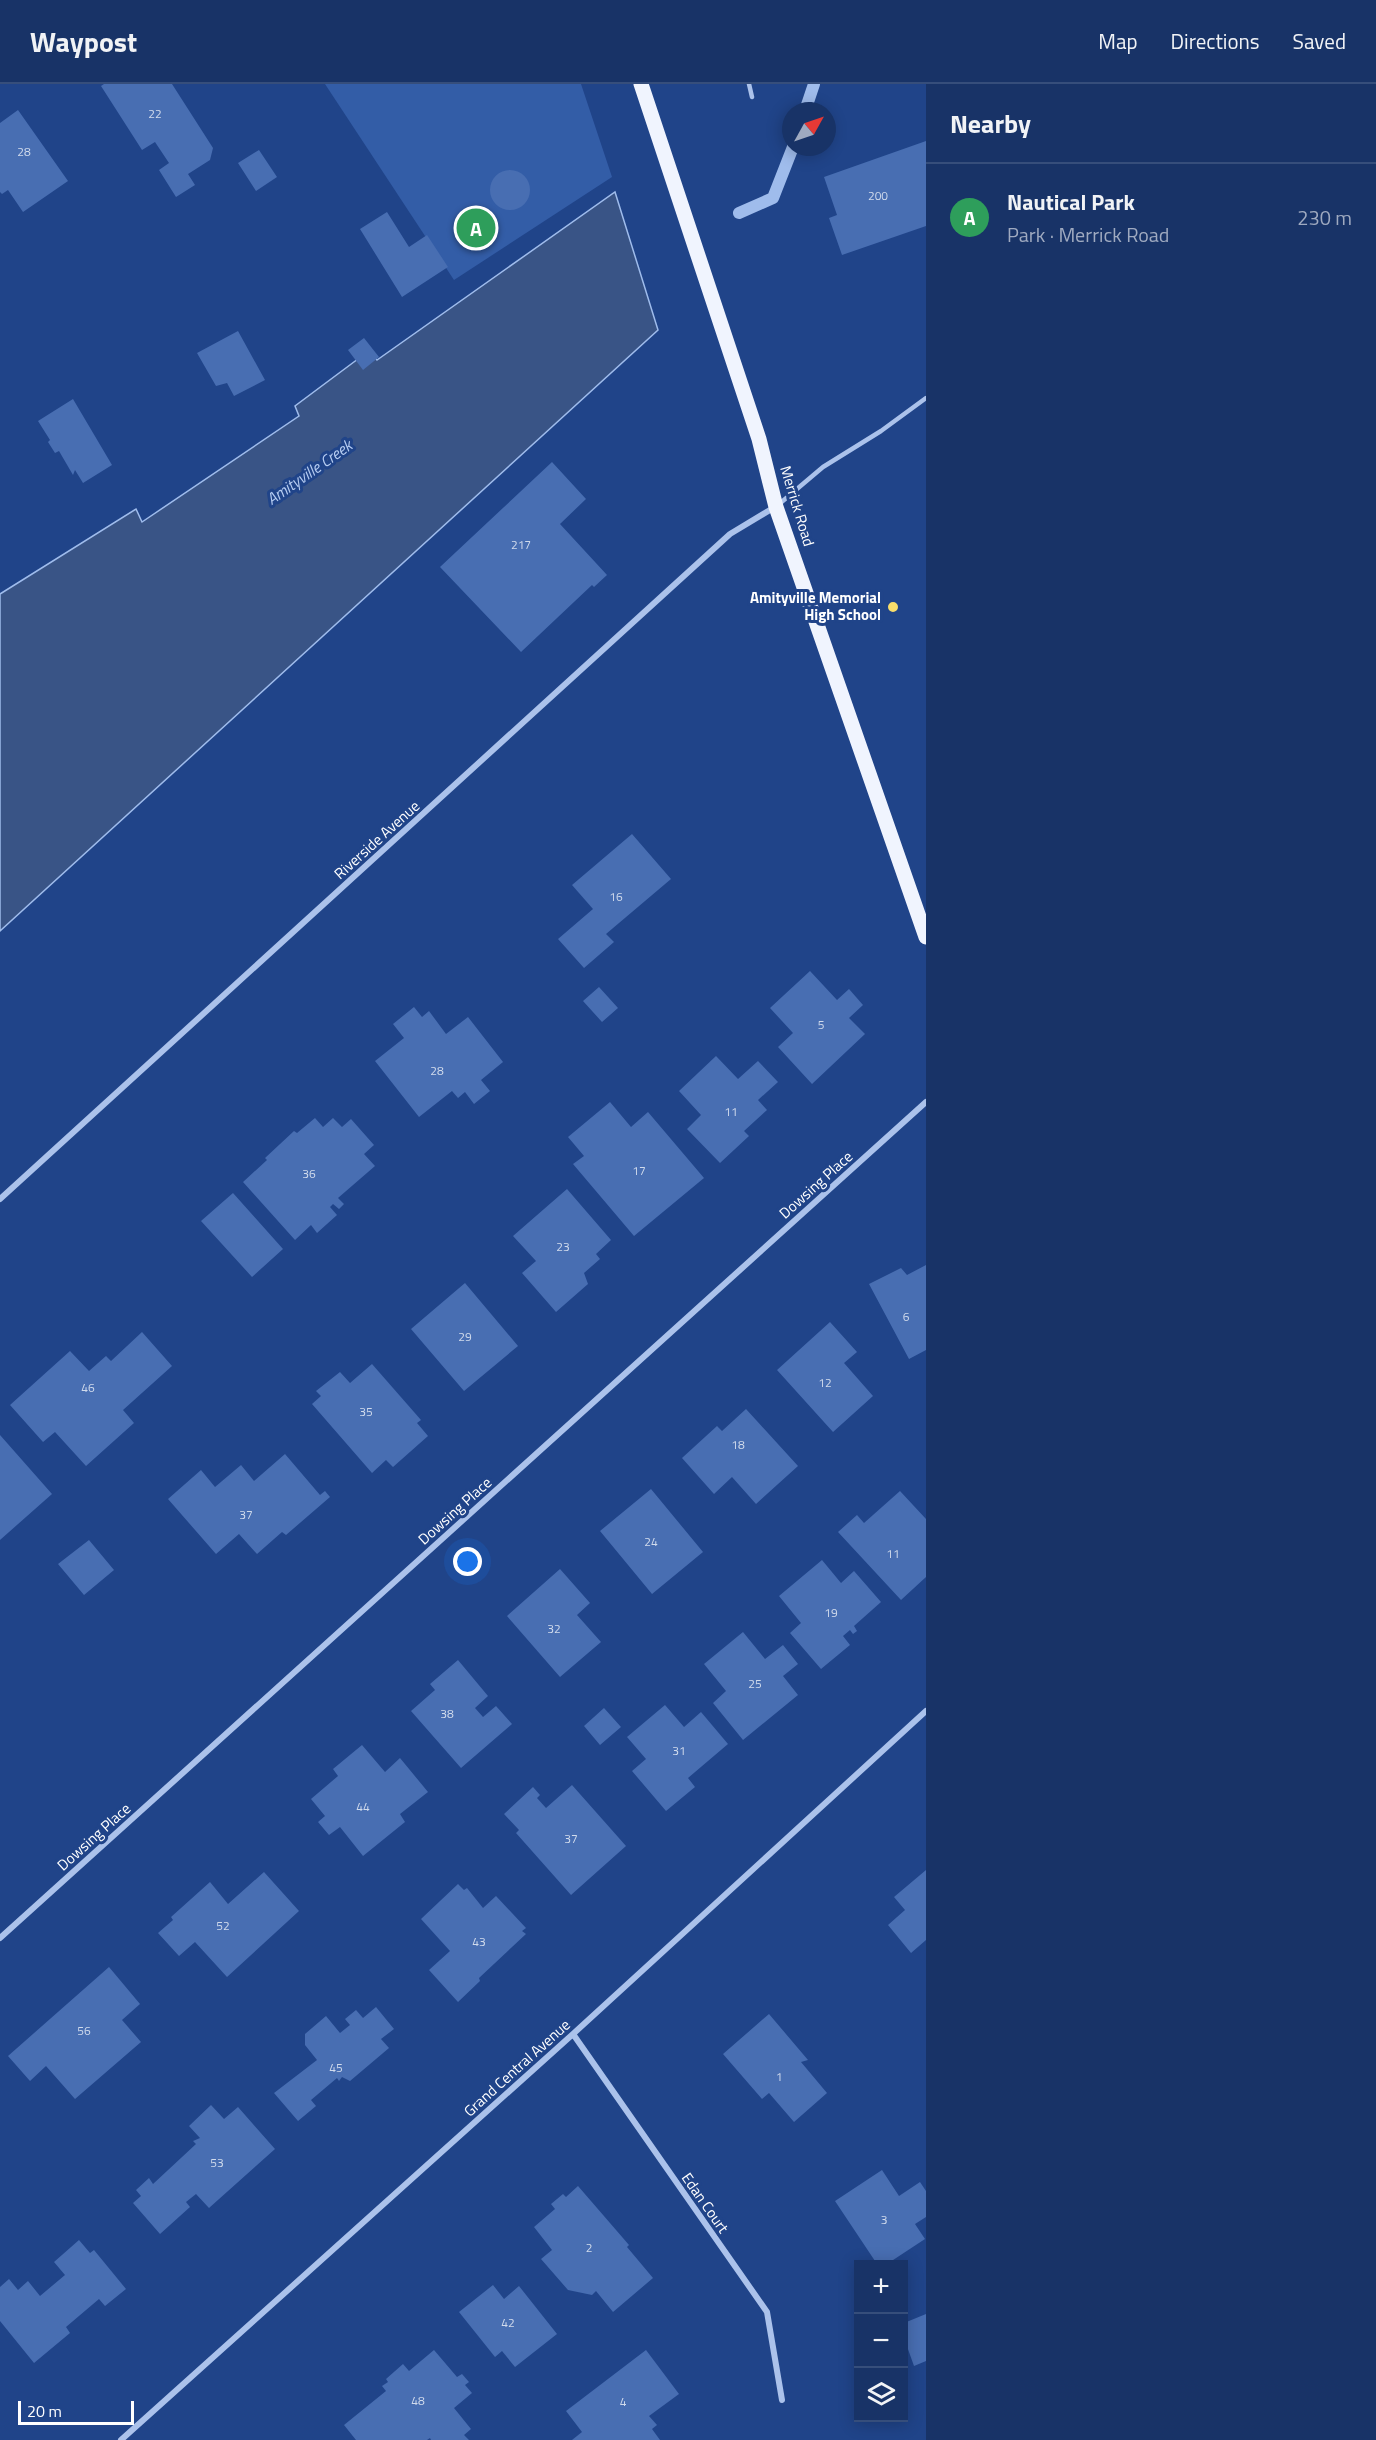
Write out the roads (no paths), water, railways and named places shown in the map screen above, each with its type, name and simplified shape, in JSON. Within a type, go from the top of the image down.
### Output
[{"type":"main road","name":"Merrick Road","points":[[641,84],[759,439],[776,507],[926,937]]},
{"type":"street","name":"Riverside Avenue","points":[[0,1199],[730,534],[776,507]]},
{"type":"street","name":"Dowsing Place","points":[[0,1938],[926,1102]]},
{"type":"street","name":"Grand Central Avenue","points":[[121,2440],[573,2034],[926,1711]]},
{"type":"street","name":"Edan Court","points":[[573,2034],[767,2312],[782,2400]]},
{"type":"lane","points":[[748,84],[752,97]]},
{"type":"lane","points":[[776,507],[823,467],[880,431],[926,398]]},
{"type":"water","points":[[615,192],[658,330],[0,931],[0,594],[136,509],[142,522],[299,416],[295,406],[370,350],[377,360]]},
{"type":"waterway","name":"Amityville Creek","points":[[808,102],[814,84]]},
{"type":"waterway","name":"Amityville Creek","points":[[739,213],[773,198],[789,156]]},
{"type":"place","name":"Nautical Park","points":[[476,228]]},
{"type":"place","name":"Amityville Memorial High School","points":[[893,607]]}]
